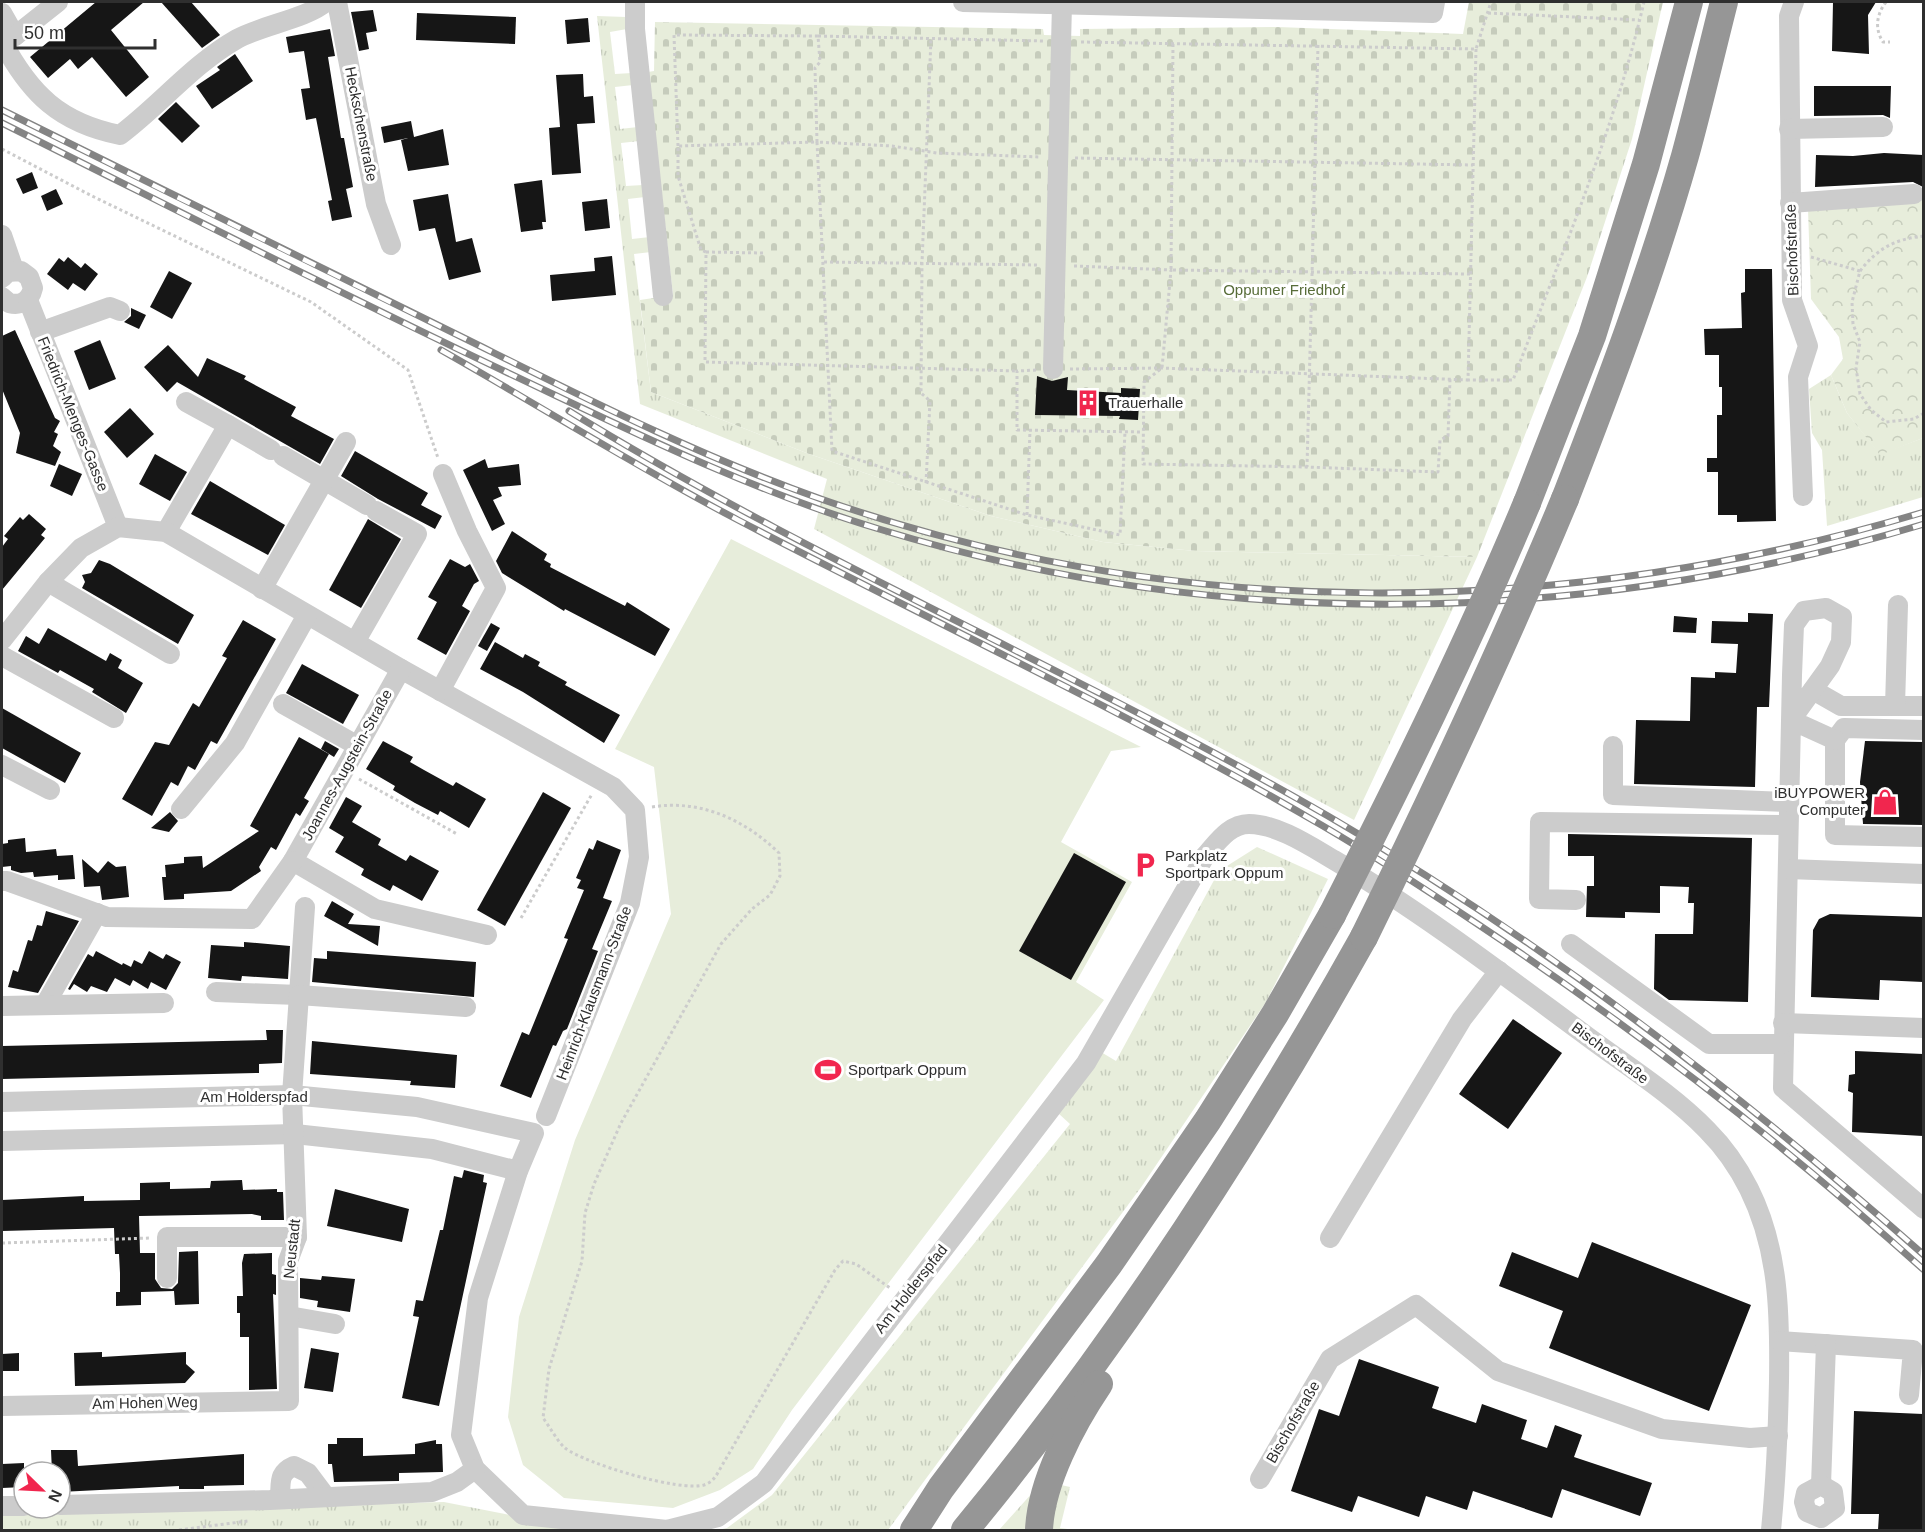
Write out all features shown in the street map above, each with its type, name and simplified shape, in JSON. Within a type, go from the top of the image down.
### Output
[{"type":"highway","points":[[914,1530],[941,1488],[1109,1264],[1202,1129],[1275,1014],[1332,915],[1420,744],[1484,606],[1527,503],[1595,326],[1646,164],[1689,2]]},
{"type":"highway","points":[[964,1530],[1017,1467],[1181,1240],[1233,1161],[1364,938],[1510,629],[1617,367],[1684,156],[1724,2]]},
{"type":"highway","points":[[1039,1530],[1055,1462],[1082,1408],[1173,1275],[1181,1240]]},
{"type":"highway","points":[[900,1530],[941,1488]]},
{"type":"street","points":[[6,39],[58,2]]},
{"type":"street","points":[[2,13],[6,39],[19,72],[53,110],[91,129],[120,135],[175,86],[237,39],[326,2]]},
{"type":"street","name":"Heckschenstraße","points":[[338,2],[376,204],[391,245]]},
{"type":"street","points":[[635,2],[635,29],[663,296]]},
{"type":"street","points":[[963,2],[1345,6],[1433,13],[1435,2]]},
{"type":"street","name":"Bischofstraße","points":[[1794,2],[1789,16],[1792,300],[1808,346],[1798,377],[1803,496]]},
{"type":"street","points":[[1053,369],[1062,4]]},
{"type":"street","points":[[1789,129],[1883,127]]},
{"type":"street","points":[[1790,203],[1914,194]]},
{"type":"street","name":"Friedrich-Menges-Gasse","points":[[2,235],[8,274],[26,274],[32,282],[32,293],[28,300],[118,527]]},
{"type":"street","points":[[2,297],[15,305],[28,300]]},
{"type":"street","points":[[40,332],[110,307],[120,311]]},
{"type":"street","points":[[186,402],[417,534],[355,642]]},
{"type":"street","points":[[166,532],[228,425]]},
{"type":"street","points":[[262,589],[346,442]]},
{"type":"street","points":[[440,691],[496,588],[467,531],[443,474]]},
{"type":"street","points":[[2,640],[48,582],[81,548],[118,527],[166,532],[401,669],[613,787],[635,810]]},
{"type":"street","points":[[48,582],[170,654]]},
{"type":"street","points":[[1895,706],[1898,605]]},
{"type":"street","points":[[1791,720],[1830,666],[1841,642],[1842,617],[1826,608],[1804,611],[1794,625],[1791,720],[1789,802],[1788,825],[1788,869],[1783,1023],[1783,1088],[1923,1209]]},
{"type":"street","points":[[181,809],[235,743],[307,615]]},
{"type":"street","points":[[2,656],[114,718]]},
{"type":"street","name":"Joannes-Augstein-Straße","points":[[2,881],[107,917],[252,919],[293,861],[401,669]]},
{"type":"street","points":[[1813,690],[1841,706],[1923,706]]},
{"type":"street","points":[[283,704],[358,746]]},
{"type":"street","points":[[1791,720],[1835,740]]},
{"type":"street","points":[[1923,730],[1844,728],[1835,740],[1835,836],[1923,837]]},
{"type":"street","points":[[1613,746],[1613,795],[1789,802]]},
{"type":"street","points":[[2,765],[50,790]]},
{"type":"street","name":"Heinrich-Klausmann-Straße","points":[[546,1116],[630,903],[639,857],[635,810]]},
{"type":"street","points":[[1576,900],[1539,900],[1540,822],[1788,825]]},
{"type":"street","name":"Bischofstraße","points":[[1232,827],[1248,824],[1266,827],[1308,846],[1368,880],[1499,971],[1658,1089],[1706,1128],[1730,1155],[1749,1189],[1767,1236],[1778,1290],[1778,1436],[1771,1530]]},
{"type":"street","name":"Am Holderspfad","points":[[2,1102],[292,1095],[417,1107],[534,1133],[518,1171],[478,1299],[461,1435],[475,1469],[524,1515],[667,1530],[718,1517],[764,1483],[1086,1063],[1205,856],[1232,827]]},
{"type":"street","points":[[293,861],[375,909],[487,935]]},
{"type":"street","points":[[1788,869],[1923,874]]},
{"type":"street","name":"Neustadt","points":[[289,1401],[288,1261],[297,1237],[296,1134],[292,1095],[305,907]]},
{"type":"street","points":[[45,1005],[97,913]]},
{"type":"street","points":[[1571,944],[1708,1044],[1783,1044]]},
{"type":"street","points":[[1330,1238],[1462,1019],[1499,971]]},
{"type":"street","points":[[216,992],[299,995],[466,1007]]},
{"type":"street","points":[[2,1006],[164,1003]]},
{"type":"street","points":[[1783,1023],[1923,1028]]},
{"type":"street","points":[[2,1141],[296,1134],[432,1149],[518,1171]]},
{"type":"street","points":[[167,1278],[167,1237],[297,1237]]},
{"type":"street","name":"Bischofstraße","points":[[1260,1479],[1330,1359],[1416,1305],[1498,1371],[1662,1429],[1749,1438],[1778,1436]]},
{"type":"street","points":[[289,1316],[335,1324]]},
{"type":"street","points":[[1779,1341],[1913,1350],[1909,1395]]},
{"type":"street","points":[[1821,1485],[1826,1344]]},
{"type":"street","name":"Am Hohen Weg","points":[[2,1406],[289,1401]]},
{"type":"street","points":[[280,1498],[280,1478],[285,1470],[294,1466],[308,1473],[326,1497]]},
{"type":"street","points":[[72,1505],[432,1492],[457,1482],[475,1469]]},
{"type":"street","points":[[1821,1485],[1833,1492],[1835,1508],[1821,1524],[1808,1512],[1804,1502],[1806,1492],[1821,1485]]},
{"type":"street","points":[[1774,1499],[1804,1502]]},
{"type":"path","points":[[1468,380],[1476,49],[1491,2]]},
{"type":"path","points":[[706,252],[705,362],[1017,371],[1162,369],[1513,380],[1572,226],[1623,78],[1644,2]]},
{"type":"path","points":[[1886,2],[1876,23],[1878,35],[1883,42],[1890,42]]},
{"type":"path","points":[[1488,13],[1639,20]]},
{"type":"path","points":[[763,253],[701,250],[678,176],[674,35],[1476,49]]},
{"type":"path","points":[[818,36],[820,62],[814,68],[832,451],[1028,515],[1120,535],[1125,432]]},
{"type":"path","points":[[926,483],[930,401],[921,393],[922,263],[931,38]]},
{"type":"path","points":[[1173,44],[1171,270],[1470,274]]},
{"type":"path","points":[[1307,467],[1308,374],[1314,271],[1318,45]]},
{"type":"path","points":[[678,146],[817,142],[1059,158],[1473,165]]},
{"type":"path","points":[[2,149],[92,196],[311,302],[408,370],[443,474]]},
{"type":"path","points":[[1923,236],[1888,243],[1860,271],[1852,302],[1854,324],[1860,342],[1856,368],[1860,394],[1871,410],[1887,422],[1914,419],[1923,413]]},
{"type":"path","points":[[1792,256],[1812,258],[1860,271]]},
{"type":"path","points":[[1162,369],[1144,382],[1143,464],[1438,472],[1440,440],[1448,436],[1450,379]]},
{"type":"path","points":[[1017,371],[1017,430],[1143,432]]},
{"type":"path","points":[[1028,515],[1030,430]]},
{"type":"path","points":[[344,771],[457,834]]},
{"type":"path","points":[[520,918],[600,780]]},
{"type":"path","points":[[635,810],[659,806],[706,808],[738,821],[765,839],[780,853],[780,876],[770,895],[752,909],[721,944],[621,1123],[594,1184],[585,1213],[582,1261],[549,1370],[543,1418],[565,1448],[607,1468],[655,1480],[702,1486],[712,1482],[835,1270],[843,1261],[856,1264],[904,1298]]},
{"type":"path","points":[[2,1243],[167,1237]]},
{"type":"green space","name":"Oppumer Friedhof","points":[[1469,2],[1663,2],[1632,139],[1587,277],[1477,557],[1195,551],[1103,542],[991,516],[809,454],[651,392],[640,300],[673,295],[648,72],[654,71],[655,22],[1043,29],[1044,35],[1080,36],[1080,29],[1278,27],[1463,34]]},
{"type":"green space","points":[[597,16],[626,17],[627,29],[610,32],[615,74],[632,73],[633,85],[615,87],[620,129],[638,127],[639,141],[621,143],[626,186],[643,185],[645,197],[628,199],[632,239],[650,237],[651,252],[634,254],[651,392],[809,454],[991,516],[1103,542],[1195,551],[1477,557],[1354,820],[814,529],[827,479],[640,404]]},
{"type":"green space","points":[[1923,199],[1923,438],[1880,455],[1847,413],[1831,375],[1843,359],[1839,337],[1811,299],[1808,209]]},
{"type":"green space","points":[[1831,375],[1847,413],[1880,454],[1923,438],[1923,497],[1827,526],[1822,450],[1812,433],[1809,389]]},
{"type":"green space","name":"Sportpark Oppum","points":[[731,539],[1141,747],[1111,751],[1061,842],[1132,882],[1076,982],[1104,1000],[792,1410],[753,1469],[720,1490],[673,1508],[564,1498],[523,1465],[508,1417],[519,1317],[575,1140],[671,914],[654,767],[615,749]]},
{"type":"green space","points":[[1257,847],[1328,879],[1266,1002],[1142,1186],[888,1530],[718,1530],[727,1528],[772,1495],[1070,1124],[1058,1113],[1101,1052],[1116,1061],[1219,871]]},
{"type":"green space","points":[[1043,1481],[1070,1487],[1060,1528],[1075,1530],[999,1530]]},
{"type":"green space","points":[[444,1502],[585,1530],[2,1530],[2,1514],[12,1514],[12,1520],[72,1520],[72,1512]]},
{"type":"building","points":[[96,2],[144,2],[111,30],[149,77],[126,97],[92,57],[78,69],[70,59],[48,78],[30,57]]},
{"type":"building","points":[[161,2],[191,2],[220,35],[202,48]]},
{"type":"building","points":[[1833,2],[1876,2],[1868,15],[1869,54],[1832,51]]},
{"type":"building","points":[[373,10],[377,31],[366,33],[369,49],[359,51],[351,12]]},
{"type":"building","points":[[417,13],[516,17],[515,44],[416,40]]},
{"type":"building","points":[[588,18],[590,42],[567,44],[565,20]]},
{"type":"building","points":[[330,29],[335,56],[328,57],[341,138],[344,138],[353,187],[346,189],[352,217],[332,221],[328,201],[332,200],[316,118],[306,120],[301,89],[310,88],[304,51],[289,53],[286,37]]},
{"type":"building","points":[[235,54],[253,81],[212,109],[196,86],[220,70],[217,67]]},
{"type":"building","points":[[583,74],[584,97],[593,96],[595,123],[577,124],[581,173],[552,175],[549,128],[560,127],[556,75]]},
{"type":"building","points":[[1814,86],[1891,86],[1890,118],[1883,115],[1814,116]]},
{"type":"building","points":[[176,102],[200,126],[182,143],[158,119]]},
{"type":"building","points":[[411,121],[414,137],[443,129],[449,165],[408,171],[401,140],[408,138],[384,143],[381,127]]},
{"type":"building","points":[[1884,153],[1923,155],[1923,187],[1913,182],[1815,187],[1816,155],[1853,156]]},
{"type":"building","points":[[32,172],[38,188],[23,194],[16,179]]},
{"type":"building","points":[[542,180],[546,222],[542,222],[543,229],[521,232],[514,184]]},
{"type":"building","points":[[56,189],[63,204],[47,211],[41,196]]},
{"type":"building","points":[[448,194],[456,242],[472,238],[481,272],[449,280],[435,228],[419,231],[413,200]]},
{"type":"building","points":[[607,199],[610,228],[585,231],[582,202]]},
{"type":"building","points":[[612,256],[616,295],[552,301],[550,275],[595,271],[594,258]]},
{"type":"building","points":[[68,257],[81,268],[85,263],[98,274],[85,291],[73,283],[68,290],[47,274],[59,258],[64,262]]},
{"type":"building","points":[[1745,269],[1772,269],[1776,521],[1737,522],[1737,515],[1718,515],[1718,472],[1707,472],[1707,458],[1717,458],[1717,415],[1722,415],[1722,387],[1719,387],[1719,355],[1705,355],[1704,329],[1742,328],[1741,293],[1745,292]]},
{"type":"building","points":[[169,271],[192,283],[172,319],[150,307]]},
{"type":"building","points":[[131,308],[146,315],[139,329],[124,322],[131,316]]},
{"type":"building","points":[[15,330],[55,418],[60,421],[54,432],[58,434],[53,446],[61,452],[55,466],[16,453],[20,433],[2,389],[2,336]]},
{"type":"building","points":[[100,340],[116,379],[89,390],[74,351]]},
{"type":"building","points":[[168,345],[198,377],[207,358],[246,376],[244,379],[296,407],[291,416],[334,439],[320,464],[177,382],[167,392],[144,367]]},
{"type":"building","name":"Trauerhalle","points":[[1037,376],[1052,381],[1068,377],[1067,390],[1121,393],[1121,388],[1140,389],[1138,420],[1119,419],[1120,416],[1035,415]]},
{"type":"building","points":[[130,408],[154,434],[127,458],[104,432]]},
{"type":"building","points":[[355,451],[428,493],[421,505],[442,516],[435,529],[378,499],[341,476]]},
{"type":"building","points":[[155,454],[187,472],[170,501],[139,484]]},
{"type":"building","points":[[485,459],[488,468],[519,464],[521,485],[498,487],[502,496],[493,500],[505,524],[492,531],[463,470]]},
{"type":"building","points":[[59,464],[82,474],[72,496],[50,486]]},
{"type":"building","points":[[210,481],[285,525],[268,555],[191,514]]},
{"type":"building","points":[[29,514],[46,529],[41,535],[45,538],[2,590],[2,547],[8,539],[4,536],[20,517],[23,520]]},
{"type":"building","points":[[368,519],[401,539],[361,608],[329,590]]},
{"type":"building","points":[[512,531],[547,554],[544,560],[551,564],[550,567],[625,606],[627,602],[670,629],[655,656],[565,609],[564,611],[502,573],[496,561]]},
{"type":"building","points":[[450,559],[465,567],[470,564],[479,581],[474,584],[462,606],[470,611],[446,655],[417,639],[437,602],[428,597]]},
{"type":"building","points":[[99,560],[110,564],[194,615],[178,644],[82,588],[85,582],[82,575],[91,573]]},
{"type":"building","points":[[1748,613],[1773,614],[1769,707],[1757,707],[1755,787],[1634,784],[1636,720],[1690,721],[1691,677],[1715,678],[1715,672],[1736,673],[1738,644],[1711,643],[1712,621],[1748,622]]},
{"type":"building","points":[[1674,616],[1697,618],[1696,633],[1673,632]]},
{"type":"building","points":[[243,620],[276,639],[217,744],[211,741],[195,770],[188,766],[178,786],[171,782],[152,816],[122,799],[155,742],[169,745],[193,703],[199,707],[227,658],[222,656]]},
{"type":"building","points":[[491,623],[500,628],[487,651],[478,646]]},
{"type":"building","points":[[48,628],[106,661],[110,653],[122,660],[118,668],[143,683],[126,713],[92,692],[94,689],[18,651],[26,636],[39,644]]},
{"type":"building","points":[[495,642],[523,658],[525,654],[540,662],[538,666],[567,682],[565,685],[620,715],[604,743],[523,692],[480,669]]},
{"type":"building","points":[[302,664],[359,695],[343,724],[286,693]]},
{"type":"building","points":[[2,708],[81,753],[65,783],[2,748]]},
{"type":"building","points":[[299,737],[329,754],[304,798],[309,801],[300,816],[296,813],[276,850],[271,847],[259,867],[261,871],[231,891],[184,894],[184,899],[164,900],[162,877],[166,877],[165,865],[184,863],[184,857],[202,856],[203,868],[259,831],[250,826]]},
{"type":"building","points":[[325,741],[339,749],[334,757],[321,749]]},
{"type":"building","points":[[383,741],[413,757],[410,762],[424,770],[453,786],[456,782],[486,799],[469,828],[440,811],[438,815],[415,803],[393,790],[395,786],[366,769]]},
{"type":"building","points":[[1865,741],[1923,742],[1923,825],[1863,824],[1860,782]]},
{"type":"building","points":[[543,792],[571,808],[505,926],[477,910]]},
{"type":"building","points":[[346,797],[362,806],[352,822],[381,839],[378,845],[406,861],[410,855],[439,871],[422,901],[393,885],[390,891],[361,875],[364,869],[335,852],[344,837],[329,828]]},
{"type":"building","points":[[170,812],[178,821],[169,832],[151,828]]},
{"type":"building","points":[[1568,834],[1752,838],[1748,1002],[1669,1000],[1654,989],[1655,934],[1693,934],[1694,903],[1688,903],[1689,887],[1660,886],[1660,913],[1625,912],[1625,918],[1586,917],[1587,886],[1594,886],[1594,856],[1568,856]]},
{"type":"building","points":[[25,838],[26,852],[56,849],[57,856],[73,855],[75,879],[58,880],[58,875],[34,877],[33,872],[21,873],[11,870],[11,866],[2,867],[2,844],[8,843],[8,840]]},
{"type":"building","points":[[597,840],[621,850],[603,898],[612,901],[592,949],[598,951],[567,1029],[563,1031],[556,1046],[553,1045],[531,1098],[500,1086],[522,1032],[529,1035],[568,939],[564,938],[584,890],[577,888],[581,880],[576,878],[589,848],[593,850]]},
{"type":"building","points":[[1074,853],[1126,882],[1071,980],[1019,951]]},
{"type":"building","points":[[82,859],[98,873],[108,861],[116,867],[126,866],[129,897],[102,900],[100,886],[84,887]]},
{"type":"building","points":[[332,901],[354,914],[348,924],[380,926],[378,946],[324,916]]},
{"type":"building","points":[[46,911],[79,921],[38,993],[8,987],[13,970],[18,972],[28,940],[32,941],[37,925],[42,926]]},
{"type":"building","points":[[1830,914],[1923,917],[1923,982],[1880,980],[1879,1000],[1811,997],[1813,930],[1819,919]]},
{"type":"building","points":[[244,942],[290,946],[288,979],[242,976],[241,981],[208,978],[211,945],[244,947]]},
{"type":"building","points":[[96,951],[122,965],[123,963],[131,967],[134,960],[142,964],[149,951],[163,959],[166,954],[181,962],[166,990],[151,982],[148,989],[133,980],[130,986],[115,978],[107,992],[91,986],[87,992],[74,984],[70,990],[68,989],[88,954],[93,957]]},
{"type":"building","points":[[327,951],[476,962],[474,997],[312,982],[314,958],[327,959]]},
{"type":"building","points":[[1513,1019],[1562,1053],[1508,1129],[1459,1094]]},
{"type":"building","points":[[266,1030],[283,1030],[282,1063],[259,1064],[259,1073],[2,1079],[2,1046],[267,1040]]},
{"type":"building","points":[[312,1041],[457,1055],[455,1088],[410,1085],[411,1081],[310,1074]]},
{"type":"building","points":[[1855,1051],[1923,1054],[1923,1136],[1852,1132],[1853,1093],[1848,1091],[1849,1075],[1855,1074]]},
{"type":"building","points":[[464,1170],[484,1175],[483,1182],[487,1183],[439,1406],[402,1398],[419,1317],[413,1316],[416,1300],[423,1301],[440,1230],[443,1230],[454,1176],[462,1178]]},
{"type":"building","points":[[242,1180],[243,1190],[277,1189],[277,1192],[283,1192],[284,1220],[261,1220],[261,1216],[252,1214],[139,1216],[140,1253],[155,1253],[155,1279],[161,1288],[172,1289],[178,1283],[179,1252],[198,1251],[199,1304],[175,1305],[174,1291],[141,1292],[141,1305],[116,1306],[116,1292],[120,1292],[120,1273],[119,1254],[115,1254],[114,1228],[2,1231],[2,1200],[84,1196],[84,1201],[140,1200],[140,1183],[170,1182],[170,1189],[210,1188],[211,1181]]},
{"type":"building","points":[[335,1189],[409,1209],[402,1242],[327,1226]]},
{"type":"building","points":[[1592,1242],[1751,1305],[1709,1411],[1549,1348],[1563,1311],[1499,1286],[1512,1252],[1578,1278]]},
{"type":"building","points":[[272,1253],[272,1274],[276,1275],[276,1295],[273,1294],[277,1389],[249,1390],[249,1337],[240,1337],[240,1313],[237,1313],[237,1296],[243,1296],[242,1263],[244,1254]]},
{"type":"building","points":[[322,1276],[355,1279],[350,1312],[317,1307],[318,1301],[300,1298],[300,1278],[321,1280]]},
{"type":"building","points":[[311,1348],[339,1353],[333,1392],[304,1388]]},
{"type":"building","points":[[102,1352],[102,1357],[186,1352],[186,1364],[195,1372],[185,1383],[75,1386],[74,1353]]},
{"type":"building","points":[[19,1353],[19,1371],[2,1371],[2,1354]]},
{"type":"building","points":[[1359,1359],[1439,1387],[1432,1408],[1476,1423],[1482,1404],[1527,1420],[1521,1439],[1547,1448],[1555,1425],[1582,1435],[1574,1457],[1652,1483],[1640,1516],[1562,1489],[1552,1518],[1473,1491],[1467,1510],[1426,1496],[1419,1517],[1358,1496],[1352,1512],[1291,1491],[1319,1409],[1339,1416]]},
{"type":"building","points":[[1854,1411],[1923,1414],[1923,1530],[1878,1530],[1879,1514],[1851,1514]]},
{"type":"building","points":[[337,1438],[363,1438],[363,1456],[415,1454],[415,1444],[436,1440],[436,1444],[442,1444],[443,1472],[399,1473],[399,1481],[334,1482],[332,1464],[328,1464],[328,1444],[337,1444]]},
{"type":"building","points":[[51,1450],[77,1450],[78,1466],[244,1454],[244,1485],[204,1486],[204,1489],[179,1489],[179,1486],[72,1491],[72,1460],[51,1460]]},
{"type":"building","points":[[2,1464],[12,1464],[12,1488],[2,1488]]},
{"type":"railway","points":[[2,110],[598,404],[731,464],[821,499],[956,540],[1093,569],[1232,587],[1371,593],[1511,588],[1650,573],[1788,548],[1924,512]]},
{"type":"railway","points":[[2,123],[378,310],[689,457],[783,496],[879,529],[1008,563],[1138,587],[1269,600],[1402,604],[1534,598],[1665,583],[1795,558],[1924,524]]},
{"type":"railway","points":[[441,350],[700,500],[1179,746],[1363,850],[1595,1005],[1708,1089],[1871,1223],[1924,1270]]},
{"type":"railway","points":[[569,411],[661,466],[756,517],[1234,764],[1328,816],[1407,864],[1562,966],[1637,1021],[1783,1135],[1924,1255]]},
{"type":"place","name":"Trauerhalle","points":[[1088,403]]},
{"type":"place","name":"iBUYPOWER Computer","points":[[1885,802]]},
{"type":"place","name":"Parkplatz Sportpark Oppum","points":[[1145,865]]},
{"type":"place","name":"Sportpark Oppum","points":[[828,1070]]}]
